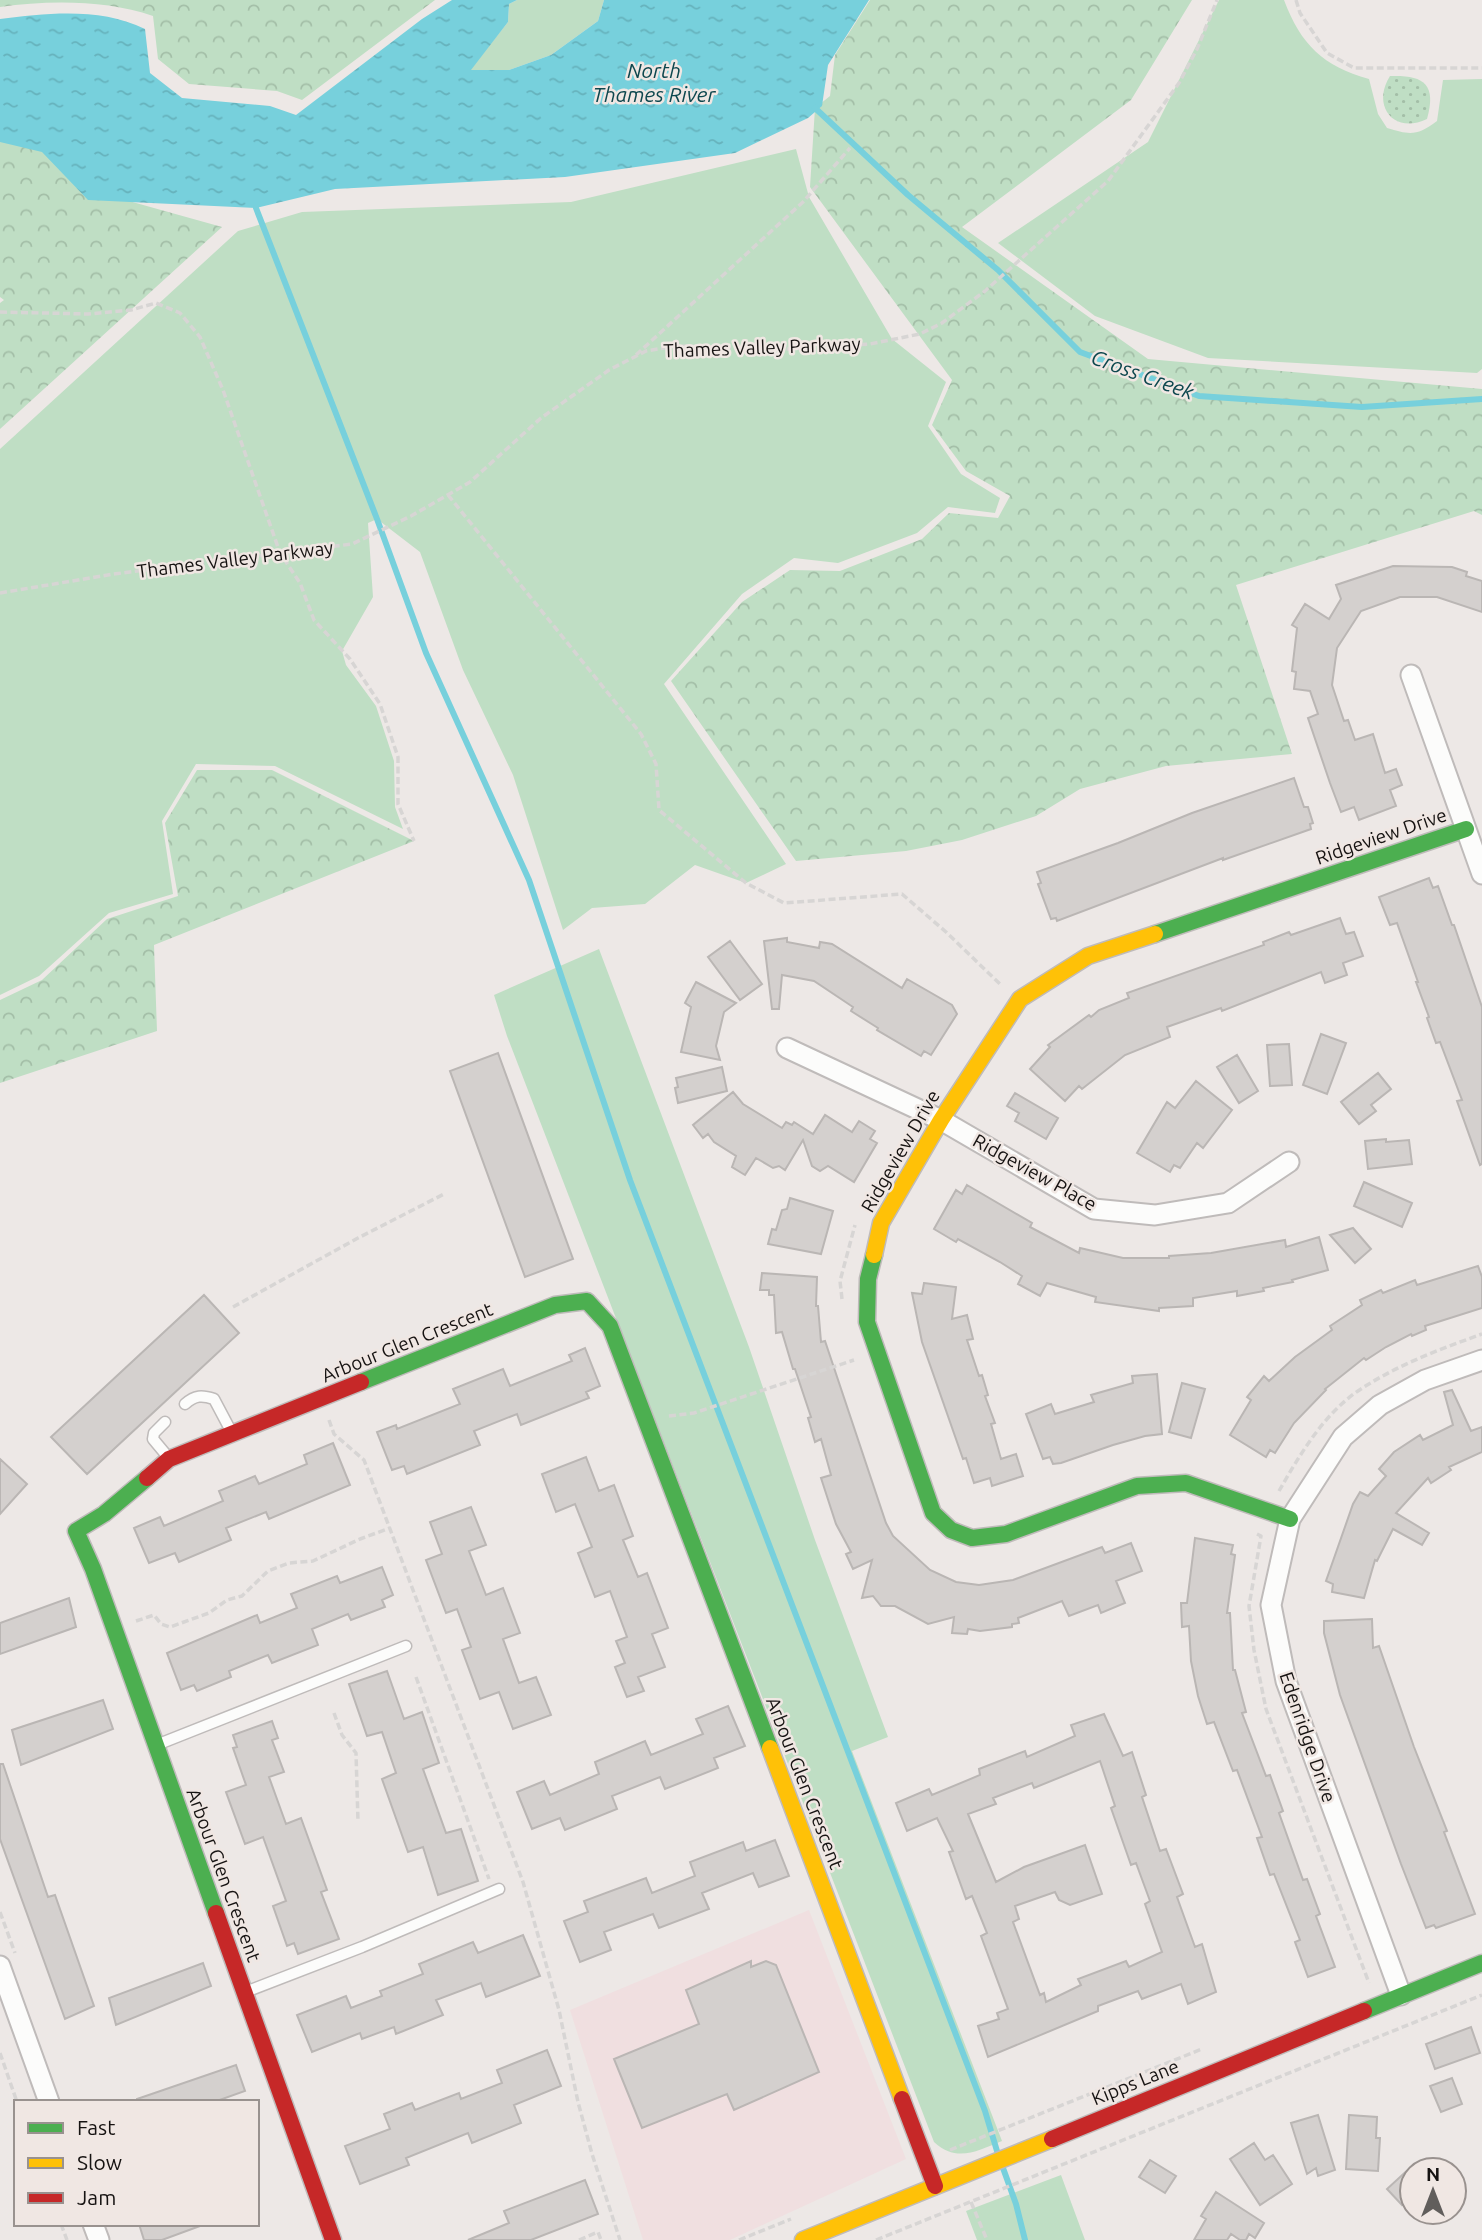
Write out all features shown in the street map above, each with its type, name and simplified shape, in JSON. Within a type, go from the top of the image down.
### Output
[{"type":"street","points":[[1411,675],[1482,874]]},
{"type":"street","name":"Ridgeview Drive","points":[[1290,1519],[1186,1483],[1138,1486],[1006,1534],[972,1538],[951,1530],[933,1513],[867,1322],[868,1279],[881,1223],[941,1120],[1020,999],[1088,956],[1466,830]]},
{"type":"street","name":"Ridgeview Place","points":[[788,1048],[941,1120],[1094,1209],[1155,1215],[1228,1203],[1289,1162]]},
{"type":"street","name":"Arbour Glen Crescent","points":[[333,2240],[114,1628],[76,1531],[104,1514],[169,1459],[555,1305],[587,1301],[610,1326],[935,2186]]},
{"type":"street","name":"Edenridge Drive","points":[[1401,1995],[1286,1681],[1271,1605],[1290,1519],[1343,1437],[1380,1405],[1425,1380],[1482,1360]]},
{"type":"street","name":"Kipps Lane","points":[[803,2240],[1482,1963]]},
{"type":"street","points":[[0,1966],[4,1986],[48,2100]]},
{"type":"lane","points":[[185,1404],[202,1395],[214,1399],[232,1434]]},
{"type":"lane","points":[[165,1422],[154,1433],[153,1439],[169,1459]]},
{"type":"lane","points":[[156,1745],[406,1646]]},
{"type":"lane","points":[[244,1992],[362,1947],[499,1889]]},
{"type":"path","name":"Thames Valley Parkway","points":[[0,593],[114,574],[352,544],[411,516],[470,482],[541,418],[609,370],[646,351],[676,346],[789,349],[881,342],[920,334],[942,323],[985,291],[1108,181],[1179,82],[1197,49],[1217,0]]},
{"type":"path","points":[[1296,0],[1300,13],[1327,54],[1354,68],[1482,68]]},
{"type":"path","points":[[632,359],[803,202],[850,148]]},
{"type":"path","points":[[0,312],[88,314],[131,310],[156,303],[180,313],[200,337],[223,390],[279,553],[300,583],[314,620],[349,659],[380,704],[398,757],[398,804],[414,841]]},
{"type":"path","points":[[449,495],[641,734],[656,764],[659,810],[746,883],[784,902],[902,894],[1008,992]]},
{"type":"path","points":[[233,1307],[444,1194]]},
{"type":"path","points":[[843,1307],[840,1281],[852,1230],[859,1218]]},
{"type":"path","points":[[851,1351],[857,1370]]},
{"type":"path","points":[[645,1418],[694,1413],[854,1360]]},
{"type":"path","points":[[321,1398],[334,1434],[364,1460],[523,1882],[559,2010],[592,2154],[620,2240]]},
{"type":"path","points":[[114,1628],[154,1615],[161,1625],[170,1627],[209,1613],[227,1600],[242,1597],[268,1571],[289,1563],[313,1562],[390,1528]]},
{"type":"path","points":[[1248,1531],[1261,1536],[1249,1606],[1254,1650],[1266,1709],[1369,1982]]},
{"type":"path","points":[[416,1676],[489,1880]]},
{"type":"path","points":[[334,1713],[342,1735],[356,1753],[358,1822]]},
{"type":"path","points":[[876,2240],[1482,1995]]},
{"type":"path","points":[[950,2150],[1202,2049]]},
{"type":"path","points":[[0,2053],[16,2100]]},
{"type":"path","points":[[971,2202],[987,2240]]},
{"type":"path","points":[[579,2240],[598,2232],[601,2240]]},
{"type":"shaded area","points":[[809,1910],[906,2159],[730,2240],[643,2240],[570,2010]]},
{"type":"green space","points":[[0,0],[435,0],[302,100],[277,91],[189,84],[158,59],[153,16],[97,4],[38,3],[0,7]]},
{"type":"green space","points":[[517,0],[604,0],[598,21],[551,55],[509,70],[470,70],[508,22],[509,4]]},
{"type":"green space","points":[[870,0],[1192,0],[1131,100],[962,227],[1148,359],[1482,389],[1482,515],[1474,511],[1236,585],[1292,754],[1166,766],[1080,789],[1036,816],[962,840],[906,851],[796,861],[671,681],[742,602],[790,570],[840,571],[922,539],[949,513],[998,518],[1010,496],[966,471],[932,425],[952,380],[810,187],[815,108],[830,96],[835,55]]},
{"type":"green space","points":[[1219,0],[1284,0],[1298,30],[1316,52],[1339,68],[1369,79],[1378,114],[1387,128],[1408,133],[1424,129],[1437,121],[1443,80],[1482,79],[1482,369],[1477,373],[1208,358],[1095,316],[998,243],[1148,142]]},
{"type":"green space","points":[[1390,76],[1411,77],[1425,84],[1430,97],[1427,119],[1405,123],[1389,115],[1383,98]]},
{"type":"green space","points":[[0,132],[47,142],[93,191],[222,227],[0,429],[0,303],[4,300],[0,297]]},
{"type":"green space","points":[[796,149],[809,197],[892,339],[946,382],[928,426],[961,474],[1000,498],[995,513],[948,507],[917,533],[838,563],[794,558],[742,594],[664,684],[786,864],[746,883],[695,865],[645,904],[592,908],[563,930],[513,775],[463,670],[420,552],[377,519],[368,523],[373,597],[342,651],[346,665],[376,706],[394,761],[395,807],[403,829],[275,766],[196,764],[162,821],[173,894],[109,913],[39,976],[0,995],[0,449],[238,231],[302,212],[571,202]]},
{"type":"green space","points":[[197,770],[272,770],[414,841],[154,945],[157,1031],[0,1083],[0,1000],[42,980],[107,919],[178,896],[165,823]]},
{"type":"green space","points":[[599,949],[749,1347],[815,1540],[888,1737],[852,1751],[1002,2141],[976,2151],[959,2154],[934,2142],[507,1036],[494,995]]},
{"type":"green space","points":[[1061,2175],[1085,2240],[977,2240],[966,2211]]},
{"type":"water","name":"North Thames River","points":[[452,0],[517,0],[509,4],[508,22],[471,70],[509,70],[551,55],[598,21],[604,0],[869,0],[828,65],[822,106],[808,118],[735,153],[565,177],[335,189],[256,208],[88,200],[42,152],[0,142],[0,19],[74,13],[128,22],[145,29],[150,73],[182,98],[270,106],[296,115],[422,19]]},
{"type":"building","points":[[1393,566],[1452,567],[1467,572],[1466,576],[1482,581],[1482,612],[1437,597],[1400,597],[1361,611],[1337,648],[1332,685],[1344,721],[1348,720],[1355,740],[1373,734],[1385,773],[1396,769],[1402,785],[1390,790],[1396,806],[1359,820],[1354,807],[1341,812],[1308,718],[1318,714],[1310,691],[1294,689],[1296,672],[1292,671],[1297,628],[1292,625],[1305,604],[1329,619],[1341,599],[1336,585]]},
{"type":"building","points":[[1294,778],[1304,807],[1308,807],[1313,823],[1310,824],[1311,829],[1223,858],[1057,921],[1056,918],[1051,919],[1038,884],[1041,883],[1037,872],[1192,813]]},
{"type":"building","points":[[1429,878],[1433,888],[1438,886],[1482,1007],[1480,1165],[1457,1101],[1462,1100],[1440,1042],[1436,1043],[1397,923],[1390,925],[1379,897]]},
{"type":"building","points":[[1340,918],[1346,934],[1354,932],[1363,956],[1343,963],[1347,975],[1325,983],[1321,972],[1222,1011],[1221,1008],[1167,1027],[1170,1037],[1125,1055],[1082,1089],[1079,1086],[1065,1101],[1030,1069],[1050,1047],[1048,1045],[1089,1015],[1091,1017],[1099,1010],[1129,998],[1127,993],[1264,945],[1263,942],[1289,932],[1291,935]]},
{"type":"building","points":[[787,938],[787,942],[819,948],[820,942],[832,944],[902,988],[907,979],[952,1005],[957,1014],[931,1055],[924,1051],[921,1056],[877,1030],[878,1028],[851,1011],[853,1007],[814,981],[782,975],[779,1009],[772,1009],[764,941]]},
{"type":"building","points":[[730,941],[762,984],[740,1000],[708,957]]},
{"type":"building","points":[[696,982],[736,1003],[724,1012],[716,1046],[720,1060],[681,1052],[691,1007],[685,1003]]},
{"type":"building","points":[[1321,1034],[1346,1043],[1327,1094],[1303,1085]]},
{"type":"building","points":[[1289,1044],[1292,1085],[1270,1086],[1267,1045]]},
{"type":"building","points":[[498,1053],[573,1259],[525,1277],[450,1071]]},
{"type":"building","points":[[1237,1055],[1258,1091],[1239,1103],[1217,1067]]},
{"type":"building","points":[[722,1067],[727,1091],[678,1103],[676,1078]]},
{"type":"building","points":[[1378,1073],[1391,1089],[1371,1105],[1376,1111],[1359,1124],[1341,1102]]},
{"type":"building","points":[[1196,1081],[1232,1110],[1203,1148],[1197,1143],[1180,1168],[1174,1165],[1170,1172],[1137,1153],[1167,1102],[1175,1108]]},
{"type":"building","points":[[733,1092],[743,1104],[782,1128],[786,1122],[792,1125],[794,1122],[813,1134],[825,1115],[852,1132],[859,1121],[875,1131],[870,1139],[877,1143],[854,1182],[828,1166],[820,1171],[812,1166],[803,1140],[785,1170],[779,1166],[773,1168],[756,1158],[745,1175],[732,1167],[736,1156],[714,1142],[708,1134],[703,1138],[693,1125]]},
{"type":"building","points":[[1015,1093],[1058,1118],[1046,1139],[1015,1121],[1019,1113],[1007,1106]]},
{"type":"building","points":[[1386,1139],[1386,1142],[1409,1140],[1412,1164],[1368,1169],[1365,1141]]},
{"type":"building","points":[[1364,1182],[1412,1203],[1402,1227],[1354,1206]]},
{"type":"building","points":[[967,1185],[1032,1223],[1030,1227],[1079,1253],[1080,1248],[1123,1258],[1169,1258],[1285,1240],[1286,1247],[1319,1237],[1328,1270],[1292,1280],[1293,1282],[1263,1288],[1264,1291],[1237,1296],[1237,1291],[1193,1298],[1193,1306],[1159,1308],[1159,1311],[1095,1302],[1096,1297],[1047,1283],[1040,1296],[1018,1284],[1022,1276],[1000,1262],[934,1229],[956,1190],[962,1194]]},
{"type":"building","points":[[790,1198],[833,1211],[821,1254],[768,1244],[772,1229],[776,1230],[782,1210],[787,1209]]},
{"type":"building","points":[[1353,1228],[1371,1249],[1355,1263],[1330,1235]]},
{"type":"building","points":[[1478,1266],[1482,1277],[1482,1308],[1425,1326],[1426,1330],[1412,1336],[1411,1334],[1366,1360],[1364,1358],[1325,1389],[1294,1423],[1275,1453],[1270,1450],[1266,1457],[1230,1435],[1251,1400],[1247,1397],[1264,1376],[1269,1381],[1295,1357],[1332,1330],[1330,1326],[1362,1305],[1360,1300],[1381,1290],[1383,1293],[1415,1280],[1417,1285]]},
{"type":"building","points":[[762,1273],[817,1277],[816,1306],[821,1342],[825,1341],[886,1523],[893,1536],[930,1570],[956,1582],[979,1585],[1013,1580],[1102,1547],[1105,1553],[1131,1543],[1142,1571],[1116,1581],[1125,1603],[1101,1613],[1098,1605],[1069,1616],[1062,1601],[1018,1618],[1019,1623],[1012,1624],[1012,1627],[980,1631],[968,1629],[967,1634],[952,1633],[954,1617],[928,1624],[895,1606],[881,1606],[873,1596],[862,1598],[872,1560],[853,1569],[846,1554],[851,1552],[836,1524],[821,1478],[831,1475],[821,1439],[815,1442],[808,1418],[811,1417],[782,1332],[776,1333],[774,1295],[769,1295],[769,1290],[760,1290]]},
{"type":"building","points":[[924,1283],[956,1287],[952,1319],[967,1315],[973,1339],[967,1340],[988,1395],[985,1396],[995,1423],[991,1424],[1001,1459],[1016,1454],[1023,1476],[992,1486],[990,1478],[974,1483],[922,1342],[912,1293],[922,1294]]},
{"type":"building","points":[[204,1295],[239,1333],[87,1474],[51,1437]]},
{"type":"building","points":[[585,1348],[600,1386],[586,1392],[589,1398],[521,1425],[517,1414],[474,1431],[480,1445],[407,1474],[404,1466],[392,1470],[377,1432],[396,1425],[397,1429],[460,1404],[453,1389],[503,1369],[510,1386],[572,1361],[569,1355]]},
{"type":"building","points":[[1157,1374],[1162,1434],[1113,1445],[1061,1463],[1053,1464],[1050,1457],[1043,1459],[1026,1414],[1051,1404],[1055,1414],[1094,1402],[1091,1395],[1133,1383],[1132,1376]]},
{"type":"building","points":[[1182,1383],[1205,1389],[1191,1438],[1169,1432]]},
{"type":"building","points":[[1452,1390],[1471,1431],[1482,1427],[1482,1452],[1449,1467],[1451,1470],[1431,1483],[1428,1478],[1396,1513],[1429,1533],[1422,1545],[1393,1529],[1377,1561],[1375,1560],[1364,1598],[1332,1592],[1333,1584],[1326,1581],[1353,1504],[1360,1492],[1368,1496],[1386,1476],[1379,1469],[1394,1452],[1420,1435],[1423,1440],[1453,1425],[1444,1392]]},
{"type":"building","points":[[333,1443],[350,1485],[269,1519],[266,1512],[226,1528],[231,1540],[179,1562],[175,1553],[149,1563],[134,1528],[160,1517],[164,1526],[223,1501],[219,1491],[255,1476],[259,1484],[307,1464],[304,1455]]},
{"type":"building","points":[[586,1457],[599,1491],[614,1485],[633,1536],[623,1540],[638,1577],[647,1573],[668,1628],[652,1634],[665,1667],[638,1677],[644,1691],[627,1697],[615,1667],[625,1663],[616,1641],[627,1637],[610,1591],[595,1597],[578,1553],[592,1547],[575,1504],[556,1512],[542,1474]]},
{"type":"building","points":[[0,1459],[27,1484],[0,1514]]},
{"type":"building","points":[[471,1507],[486,1545],[469,1551],[486,1595],[503,1588],[520,1633],[503,1639],[519,1683],[536,1677],[551,1715],[513,1729],[499,1692],[480,1699],[462,1650],[471,1647],[457,1609],[446,1613],[426,1560],[442,1554],[430,1522]]},
{"type":"building","points":[[1195,1538],[1233,1545],[1231,1554],[1235,1555],[1227,1613],[1230,1613],[1233,1670],[1246,1712],[1242,1713],[1266,1776],[1270,1775],[1283,1811],[1279,1813],[1303,1880],[1307,1879],[1320,1914],[1316,1916],[1335,1967],[1308,1977],[1295,1942],[1300,1940],[1274,1874],[1270,1875],[1257,1838],[1262,1837],[1237,1770],[1233,1771],[1214,1722],[1207,1724],[1198,1696],[1191,1661],[1189,1626],[1182,1627],[1181,1603],[1187,1603]]},
{"type":"building","points":[[382,1567],[393,1595],[382,1600],[385,1607],[351,1620],[348,1614],[312,1629],[318,1645],[272,1663],[268,1655],[229,1671],[231,1677],[197,1691],[194,1685],[181,1690],[167,1653],[257,1615],[260,1623],[297,1608],[291,1594],[337,1576],[340,1583]]},
{"type":"building","points":[[69,1598],[76,1627],[0,1654],[0,1623]]},
{"type":"building","points":[[1372,1619],[1373,1648],[1379,1646],[1475,1914],[1436,1928],[1434,1925],[1426,1928],[1401,1864],[1340,1695],[1324,1633],[1324,1621]]},
{"type":"building","points":[[387,1671],[404,1719],[422,1712],[439,1763],[423,1769],[446,1833],[461,1829],[478,1881],[438,1895],[423,1847],[408,1852],[382,1779],[396,1773],[382,1732],[367,1736],[349,1684]]},
{"type":"building","points":[[103,1700],[113,1729],[21,1765],[12,1730]]},
{"type":"building","points":[[728,1706],[745,1746],[714,1758],[718,1768],[665,1789],[660,1777],[612,1796],[617,1809],[565,1830],[560,1818],[532,1829],[517,1792],[544,1781],[550,1795],[599,1774],[595,1762],[645,1741],[651,1755],[703,1734],[696,1719]]},
{"type":"building","points":[[1104,1714],[1123,1756],[1132,1752],[1146,1795],[1142,1797],[1160,1851],[1166,1849],[1183,1894],[1177,1897],[1195,1947],[1202,1944],[1216,1992],[1188,2004],[1181,1984],[1142,1999],[1138,1991],[1098,2006],[1098,2011],[988,2057],[978,2026],[999,2019],[997,2013],[1008,2009],[981,1936],[987,1933],[972,1896],[966,1899],[949,1852],[953,1851],[937,1818],[907,1831],[896,1803],[929,1789],[932,1795],[980,1775],[979,1769],[1025,1751],[1027,1757],[1075,1736],[1071,1725]],"holes":[[[1100,1761],[1115,1806],[1111,1808],[1131,1865],[1136,1863],[1150,1901],[1145,1904],[1162,1952],[1129,1967],[1126,1961],[1078,1979],[1081,1985],[1046,2002],[1044,1993],[1040,1995],[1013,1922],[1019,1919],[1015,1906],[1055,1892],[1059,1900],[1070,1905],[1102,1894],[1085,1845],[1024,1867],[996,1882],[968,1814],[996,1804],[993,1798],[1032,1783],[1034,1788]]]},
{"type":"building","points":[[272,1721],[278,1738],[272,1740],[284,1772],[269,1777],[286,1824],[301,1818],[327,1890],[321,1892],[339,1939],[298,1954],[294,1943],[287,1946],[273,1906],[286,1901],[263,1837],[245,1844],[226,1792],[246,1785],[233,1748],[237,1747],[233,1735]]},
{"type":"building","points":[[0,1764],[3,1764],[48,1897],[55,1895],[94,2006],[65,2019],[0,1839]]},
{"type":"building","points":[[775,1840],[789,1876],[759,1887],[753,1873],[702,1893],[709,1909],[659,1928],[653,1914],[604,1932],[611,1950],[580,1962],[564,1921],[588,1912],[584,1901],[646,1878],[652,1893],[695,1876],[690,1862],[743,1842],[746,1851]]},
{"type":"building","points":[[523,1935],[540,1976],[486,1997],[481,1983],[436,2000],[443,2015],[396,2034],[394,2027],[362,2039],[360,2033],[312,2052],[297,2015],[346,1996],[351,2008],[382,1996],[380,1991],[423,1974],[419,1964],[473,1942],[478,1953]]},
{"type":"building","points":[[751,1961],[751,1967],[766,1961],[776,1965],[819,2072],[734,2110],[727,2094],[642,2128],[614,2059],[699,2024],[686,1990]]},
{"type":"building","points":[[203,1963],[211,1986],[116,2025],[109,1998]]},
{"type":"building","points":[[1471,2027],[1480,2053],[1435,2069],[1426,2044]]},
{"type":"building","points":[[547,2050],[561,2086],[514,2105],[521,2123],[472,2143],[468,2133],[406,2158],[409,2165],[360,2184],[345,2146],[390,2129],[384,2114],[412,2103],[415,2110],[459,2093],[461,2099],[502,2083],[497,2070]]},
{"type":"building","points":[[236,2065],[245,2091],[220,2100],[137,2099]]},
{"type":"building","points":[[1452,2078],[1462,2104],[1441,2112],[1430,2086]]},
{"type":"building","points":[[1318,2115],[1335,2170],[1318,2176],[1316,2168],[1307,2174],[1291,2123]]},
{"type":"building","points":[[1349,2115],[1377,2117],[1376,2138],[1380,2138],[1378,2171],[1346,2169]]},
{"type":"building","points":[[1254,2143],[1265,2160],[1273,2155],[1292,2184],[1260,2205],[1230,2159]]},
{"type":"building","points":[[1150,2160],[1176,2176],[1165,2193],[1139,2177]]},
{"type":"building","points":[[1398,2179],[1398,2201],[1387,2189]]},
{"type":"building","points":[[585,2180],[598,2214],[531,2240],[468,2240],[509,2223],[504,2211]]},
{"type":"building","points":[[1216,2192],[1264,2223],[1255,2238],[1249,2234],[1246,2240],[1240,2240],[1231,2234],[1227,2240],[1194,2240],[1206,2219],[1201,2216]]},
{"type":"building","points":[[140,2226],[200,2226],[162,2240],[144,2240]]},
{"type":"waterway","name":"Cross Creek","points":[[815,108],[908,195],[998,270],[1080,352],[1199,396],[1362,407],[1482,399]]},
{"type":"waterway","points":[[256,208],[426,653],[529,880],[630,1180],[985,2111],[997,2151]]},
{"type":"waterway","points":[[1003,2168],[1025,2240]]},
{"type":"traffic: fast","points":[[1155,934],[1466,829]]},
{"type":"traffic: fast","points":[[874,1255],[868,1279],[867,1322],[933,1513],[951,1530],[972,1538],[1006,1534],[1137,1486],[1186,1483],[1290,1519]]},
{"type":"traffic: fast","points":[[361,1382],[555,1305],[587,1301],[610,1326],[770,1748]]},
{"type":"traffic: fast","points":[[147,1478],[104,1514],[76,1531],[93,1569],[216,1913]]},
{"type":"traffic: fast","points":[[1364,2011],[1482,1963]]},
{"type":"traffic: slow","points":[[874,1255],[881,1223],[941,1120],[1020,999],[1088,956],[1155,934]]},
{"type":"traffic: slow","points":[[770,1748],[902,2099]]},
{"type":"traffic: slow","points":[[803,2240],[1052,2139]]},
{"type":"traffic: jam","points":[[147,1478],[169,1459],[361,1382]]},
{"type":"traffic: jam","points":[[216,1913],[333,2240]]},
{"type":"traffic: jam","points":[[1052,2139],[1364,2011]]},
{"type":"traffic: jam","points":[[902,2099],[935,2186]]}]
